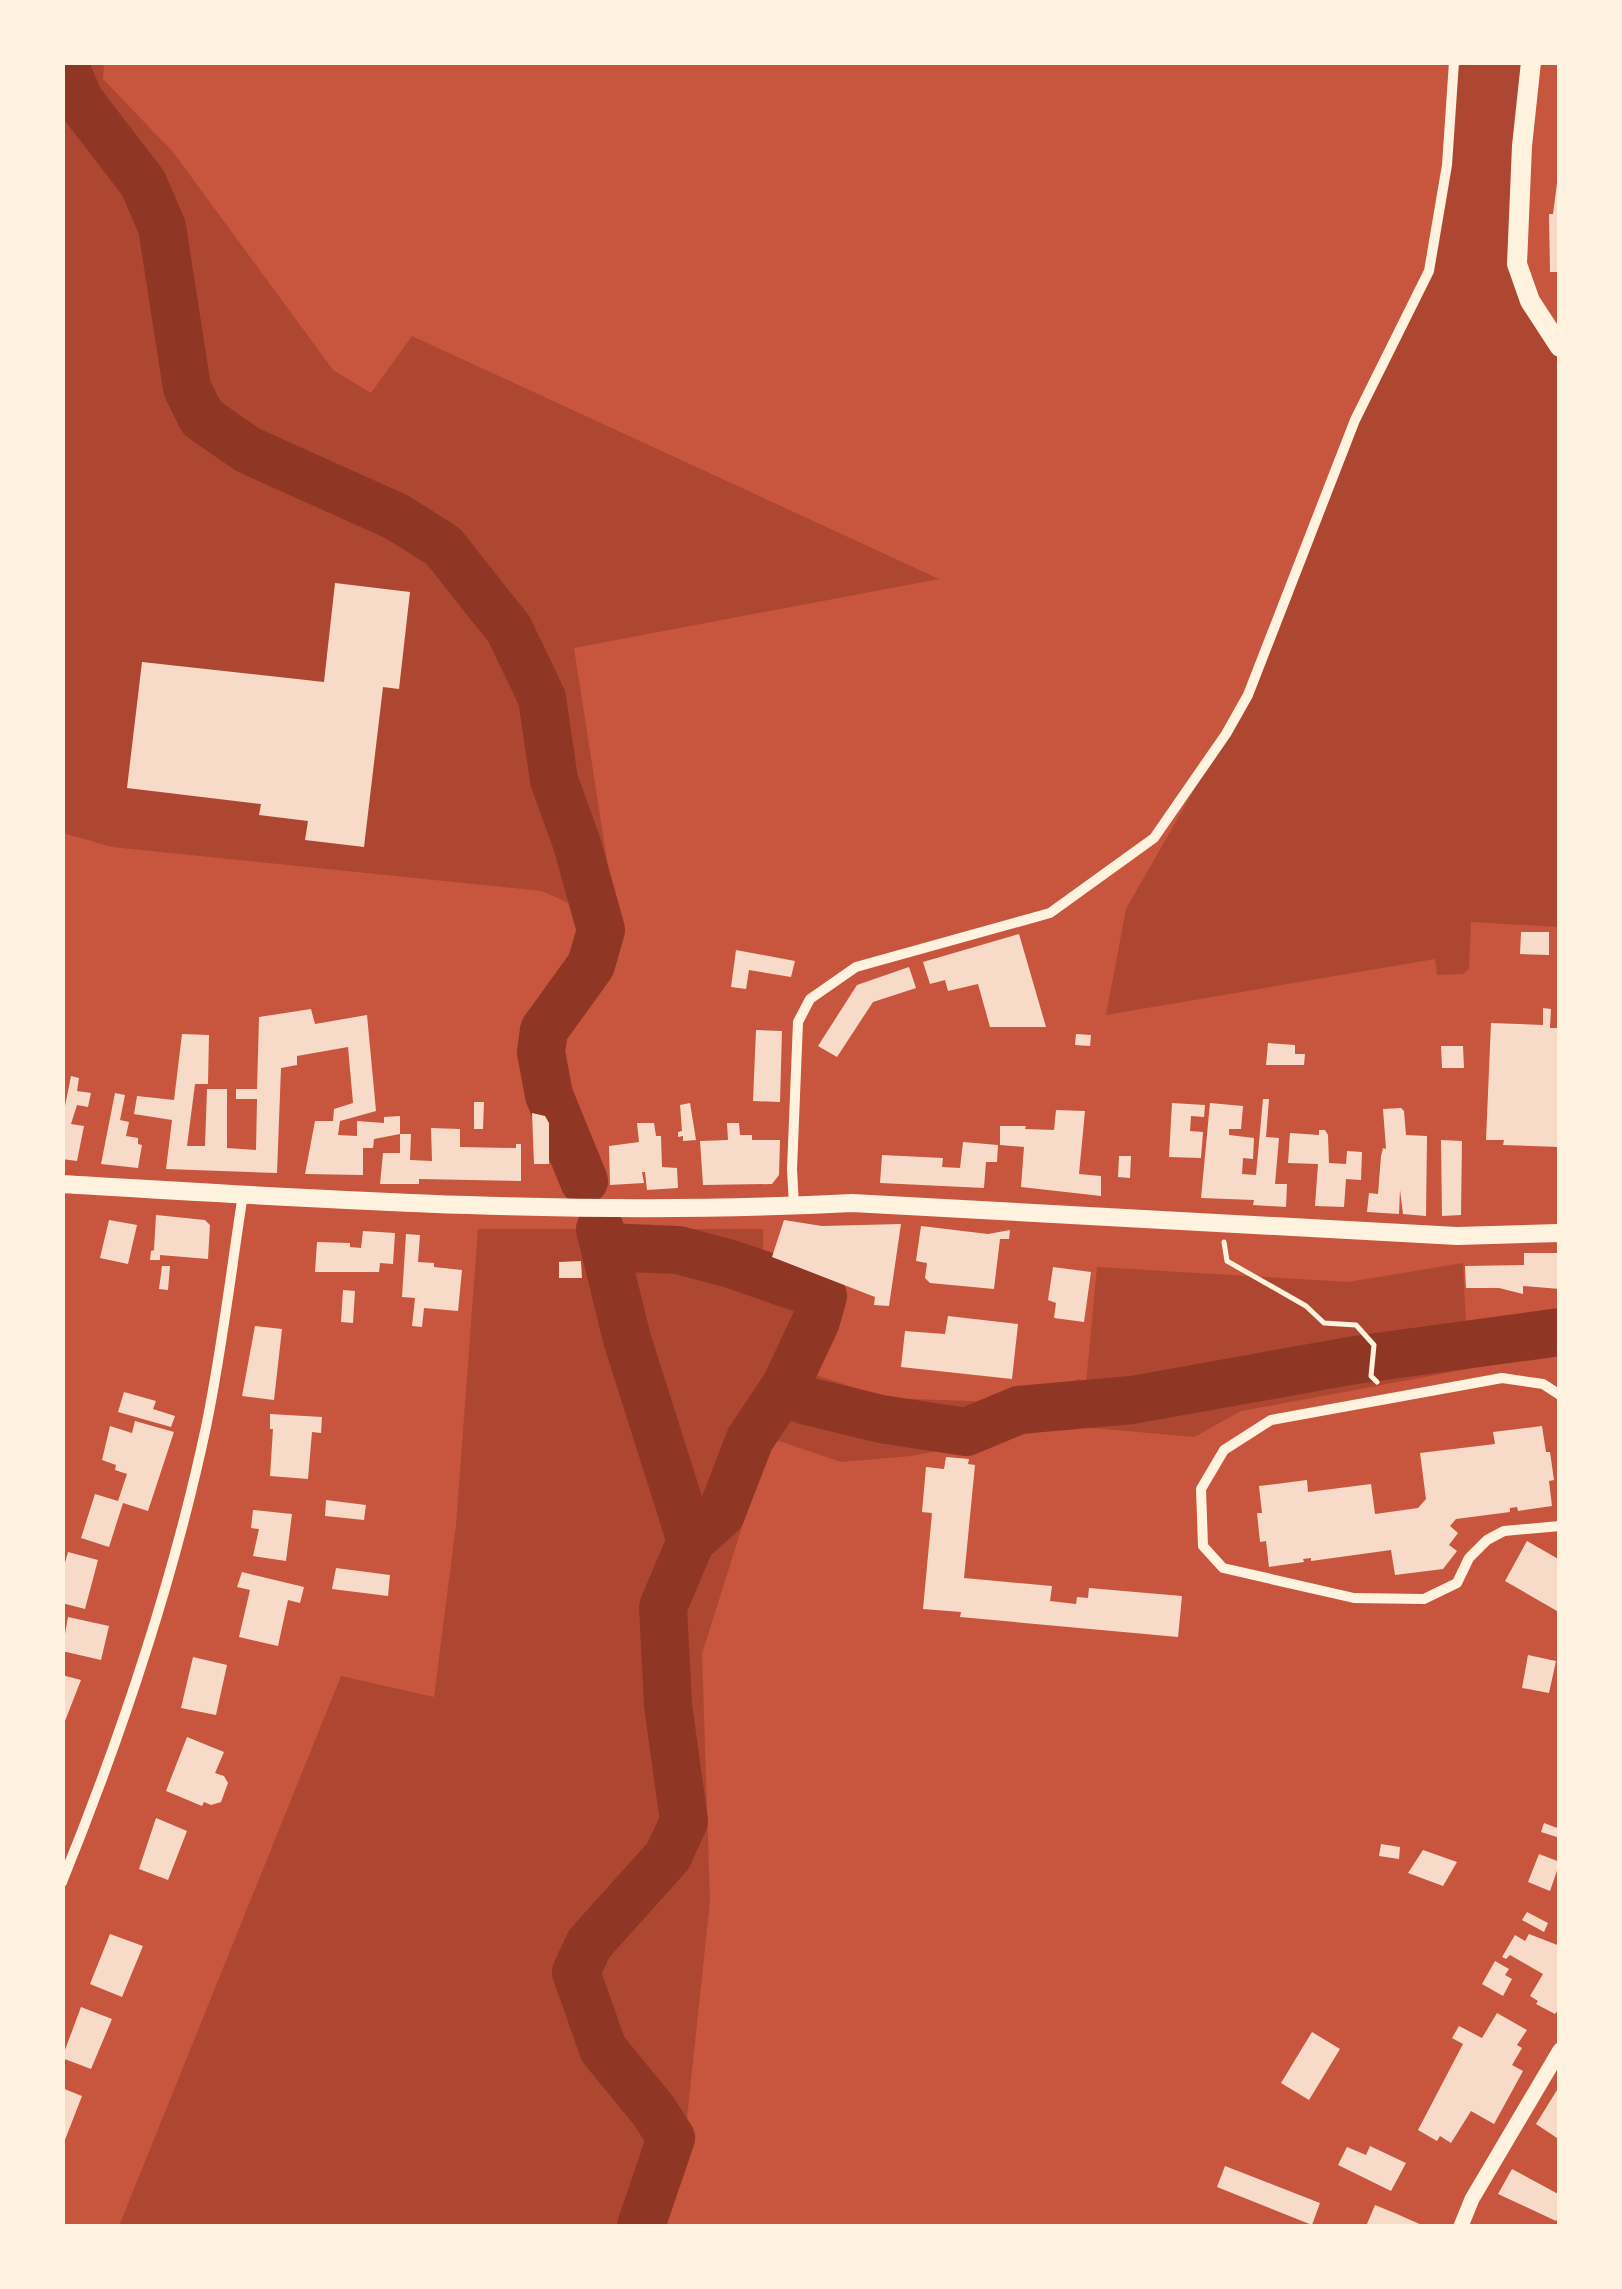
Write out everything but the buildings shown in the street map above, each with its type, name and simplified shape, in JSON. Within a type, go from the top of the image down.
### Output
[{"type":"main road","points":[[1531,62],[1522,146],[1517,264],[1530,301],[1560,348]]},
{"type":"main road","points":[[62,1184],[506,1205],[852,1203],[1457,1236],[1560,1233]]},
{"type":"street","points":[[794,1206],[798,1022],[810,999],[856,966],[1050,912],[1154,838],[1226,734],[1248,695],[1355,420],[1429,271],[1448,165],[1454,62]]},
{"type":"street","points":[[63,1880],[125,1720],[172,1560],[206,1426],[243,1194]]},
{"type":"street","points":[[1560,1395],[1543,1384],[1502,1378],[1271,1420],[1224,1450],[1201,1488],[1204,1546],[1222,1568],[1354,1598],[1424,1599],[1457,1583],[1469,1558],[1487,1540],[1504,1531],[1560,1526]]},
{"type":"street","points":[[1460,2226],[1560,2050]]},
{"type":"path","points":[[1221,1224],[1227,1261],[1306,1306],[1324,1323],[1356,1325],[1374,1345],[1371,1376]]},
{"type":"shaded area","points":[[62,63],[104,63],[103,79],[173,152],[333,370],[371,393],[412,336],[939,579],[574,648],[617,925],[542,891],[112,847],[63,833]]},
{"type":"shaded area","points":[[1454,63],[1531,63],[1517,264],[1559,347],[1559,927],[1471,922],[1469,969],[1463,974],[1437,975],[1435,959],[1106,1015],[1126,909],[1248,695],[1355,420],[1429,271],[1447,165]]},
{"type":"shaded area","points":[[478,1229],[763,1229],[763,1266],[835,1292],[804,1371],[886,1398],[996,1402],[1081,1379],[1068,1426],[911,1456],[841,1462],[770,1438],[702,1654],[710,1901],[687,2118],[654,2226],[119,2226],[341,1676],[434,1697],[456,1525]]},
{"type":"shaded area","points":[[1463,1263],[1468,1369],[1241,1411],[1194,1437],[1082,1427],[1097,1267],[1348,1282]]},
{"type":"waterway","points":[[63,62],[80,101],[143,183],[162,227],[187,388],[202,418],[248,450],[397,517],[443,546],[509,629],[542,698],[554,780],[601,930],[591,965],[544,1030],[541,1052],[549,1095],[584,1181]]},
{"type":"waterway","points":[[600,1229],[627,1339],[691,1541],[663,1607],[668,1705],[684,1821],[668,1856],[589,1944],[576,1972],[603,2049],[671,2138],[641,2226]]},
{"type":"waterway","points":[[606,1247],[678,1250],[823,1296],[816,1321],[786,1385],[803,1400],[881,1419],[966,1432],[1019,1410],[1132,1400],[1355,1360],[1560,1332]]},
{"type":"waterway","points":[[691,1541],[721,1514],[750,1439],[786,1385]]}]
